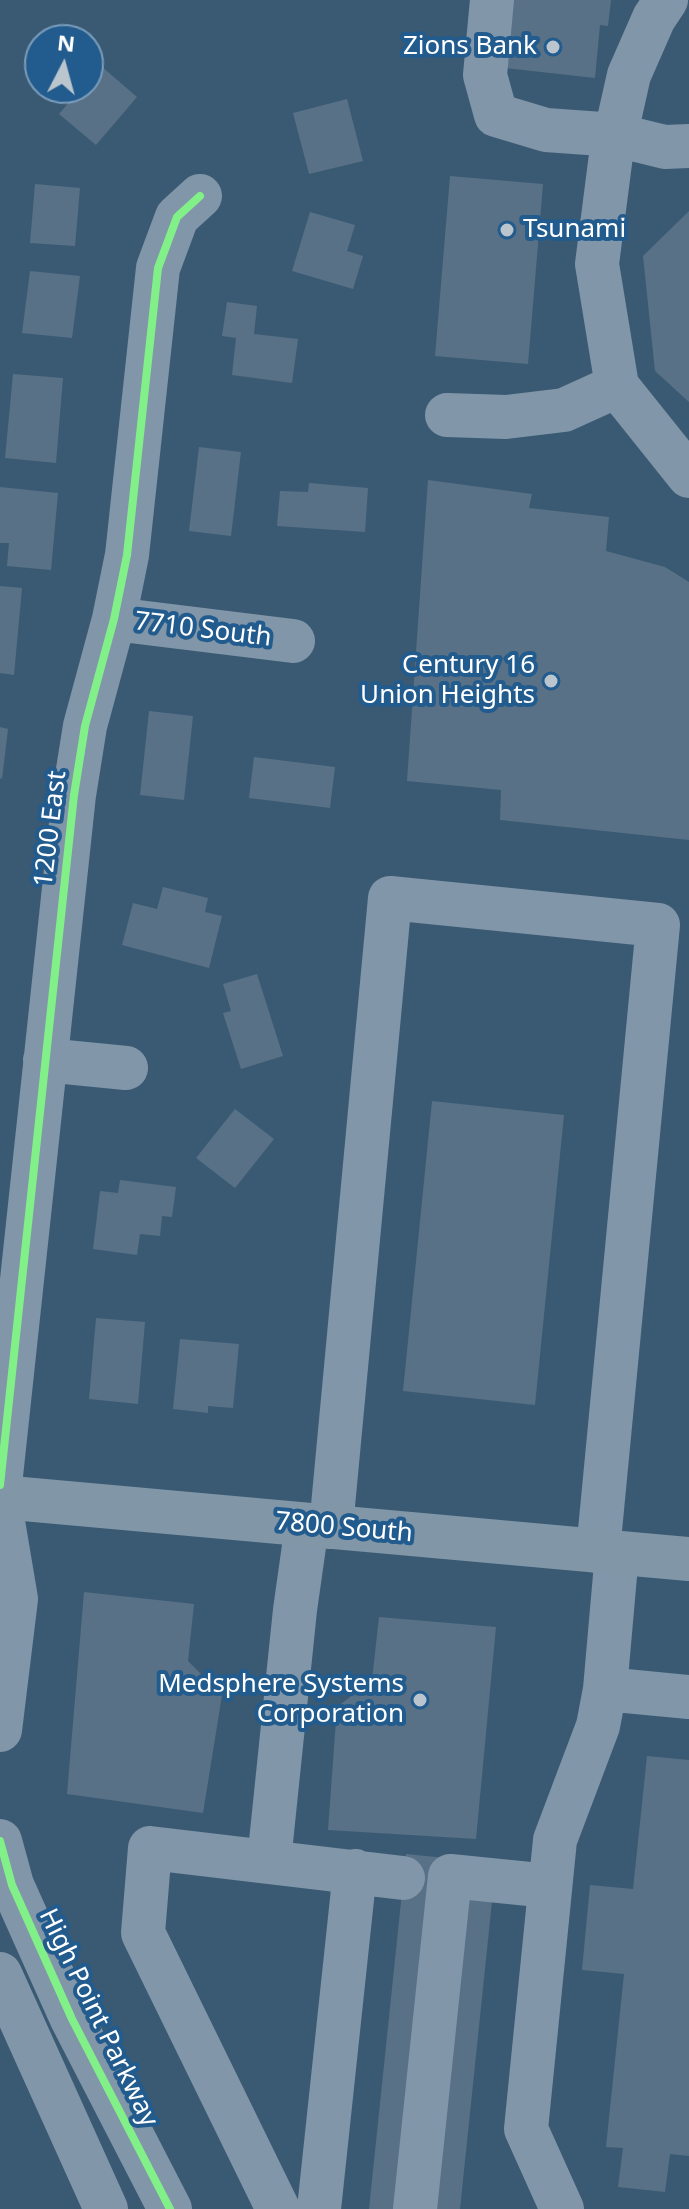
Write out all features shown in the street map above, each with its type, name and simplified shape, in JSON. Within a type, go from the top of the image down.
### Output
[{"type":"main road","name":"7800 South","points":[[0,1497],[689,1559]]},
{"type":"street","points":[[492,0],[485,75],[496,115],[546,130],[616,135],[665,147],[689,146]]},
{"type":"street","points":[[666,0],[654,18],[629,75],[616,135],[597,264],[617,386],[689,476]]},
{"type":"street","name":"1200 East","points":[[0,1485],[82,740],[114,619],[127,555],[158,268],[177,217],[200,196]]},
{"type":"street","points":[[447,415],[506,417],[564,410],[617,386]]},
{"type":"street","name":"7710 South","points":[[114,619],[293,641]]},
{"type":"street","points":[[269,1861],[295,1610],[319,1526],[390,898],[658,925],[608,1552],[605,1689],[598,1726],[555,1840],[526,2129],[562,2209]]},
{"type":"street","points":[[45,1060],[126,1068]]},
{"type":"street","points":[[0,1504],[16,1599],[0,1730]]},
{"type":"street","points":[[605,1689],[689,1697]]},
{"type":"street","name":"High Point Parkway","points":[[0,1841],[12,1885],[72,2019],[170,2209]]},
{"type":"street","points":[[278,2209],[143,1933],[150,1848],[403,1878]]},
{"type":"street","points":[[319,2209],[355,1871]]},
{"type":"street","points":[[415,2209],[450,1876],[549,1886]]},
{"type":"street","points":[[0,1974],[106,2209]]},
{"type":"building","name":"Zions Bank","points":[[471,0],[611,0],[608,26],[600,25],[595,78],[505,68]]},
{"type":"building","points":[[104,69],[137,97],[96,145],[59,114],[67,104],[104,104]]},
{"type":"building","points":[[347,99],[363,161],[309,174],[293,113]]},
{"type":"building","points":[[450,176],[543,184],[528,364],[435,356]]},
{"type":"building","points":[[35,184],[80,188],[75,246],[30,243]]},
{"type":"building","points":[[689,211],[689,402],[655,371],[643,256]]},
{"type":"building","points":[[310,212],[355,225],[347,251],[363,256],[353,289],[292,271]]},
{"type":"building","points":[[30,271],[80,276],[72,338],[22,333]]},
{"type":"building","points":[[227,302],[257,306],[254,334],[298,339],[292,383],[232,375],[236,338],[222,336]]},
{"type":"building","points":[[13,374],[63,378],[56,463],[5,458]]},
{"type":"building","points":[[199,447],[241,452],[231,536],[189,531]]},
{"type":"building","name":"Century 16 Union Heights","points":[[428,480],[532,494],[529,508],[609,517],[606,551],[665,567],[689,582],[689,840],[500,820],[501,790],[407,781]]},
{"type":"building","points":[[309,483],[368,488],[365,532],[277,526],[280,491],[308,492]]},
{"type":"building","points":[[0,487],[58,493],[51,570],[7,566],[9,543],[0,543]]},
{"type":"building","points":[[0,586],[22,588],[14,675],[0,673]]},
{"type":"building","points":[[149,711],[193,716],[184,800],[140,795]]},
{"type":"building","points":[[0,727],[8,729],[2,779],[0,778]]},
{"type":"building","points":[[254,757],[335,767],[330,808],[249,798]]},
{"type":"building","points":[[163,887],[208,898],[205,912],[222,916],[209,968],[122,945],[133,903],[157,909]]},
{"type":"building","points":[[257,974],[283,1056],[241,1069],[223,1013],[231,1011],[223,984]]},
{"type":"building","points":[[432,1101],[564,1115],[535,1405],[403,1391]]},
{"type":"building","points":[[235,1109],[274,1139],[235,1188],[196,1158]]},
{"type":"building","points":[[120,1180],[176,1187],[172,1217],[162,1216],[160,1236],[140,1234],[137,1255],[93,1249],[100,1191],[118,1193]]},
{"type":"building","points":[[96,1318],[145,1322],[138,1404],[89,1399]]},
{"type":"building","points":[[180,1339],[239,1344],[233,1408],[208,1406],[208,1413],[173,1409]]},
{"type":"building","points":[[84,1592],[194,1604],[188,1661],[222,1695],[203,1813],[67,1794]]},
{"type":"building","points":[[379,1617],[496,1627],[476,1839],[328,1830],[337,1707],[372,1680]]},
{"type":"building","points":[[647,1756],[689,1760],[689,2156],[670,2154],[665,2192],[618,2187],[623,2148],[606,2147],[624,1974],[582,1970],[590,1885],[633,1889]]},
{"type":"building","points":[[406,1854],[496,1863],[460,2209],[369,2209]]},
{"type":"cycle path","points":[[0,1485],[74,795],[85,726],[114,619],[127,555],[158,268],[177,217],[200,196]]},
{"type":"cycle path","points":[[0,1841],[12,1885],[72,2019],[170,2209]]},
{"type":"place","name":"Zions Bank","points":[[553,47]]},
{"type":"place","name":"Tsunami","points":[[507,230]]},
{"type":"place","name":"Century 16 Union Heights","points":[[551,681]]},
{"type":"place","name":"Medsphere Systems Corporation","points":[[420,1700]]}]
